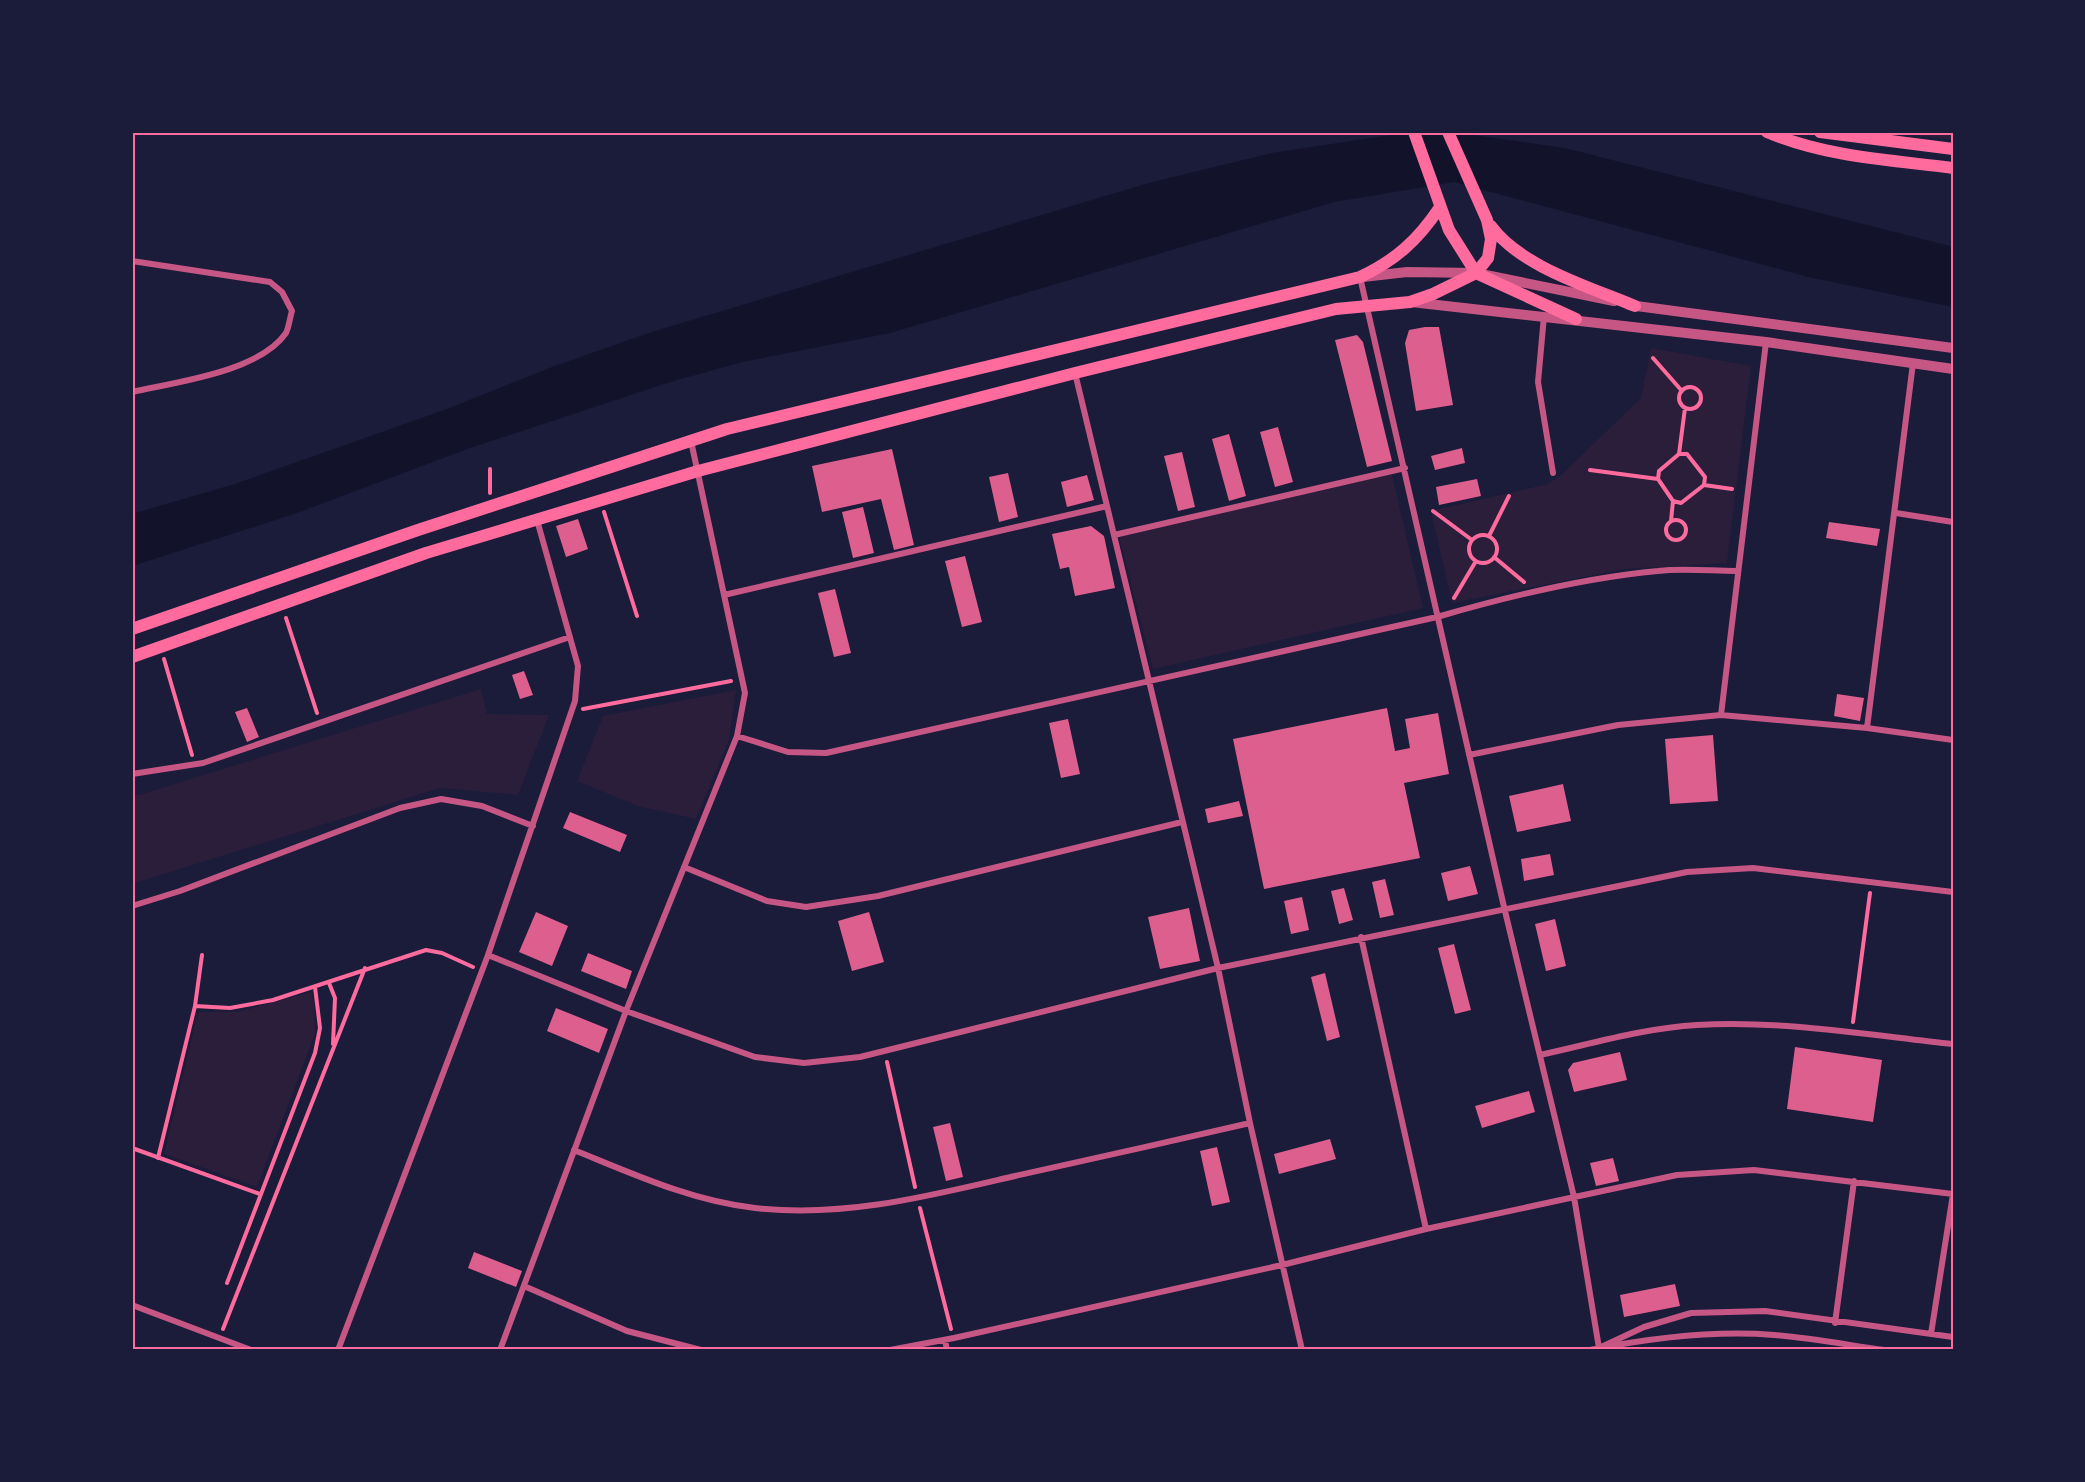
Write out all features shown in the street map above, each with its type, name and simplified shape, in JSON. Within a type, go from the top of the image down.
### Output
[{"type":"main road","points":[[1414,132],[1449,230],[1476,273],[1576,319]]},
{"type":"main road","points":[[1448,132],[1475,199],[1500,238],[1524,256],[1635,306]]},
{"type":"main road","points":[[1767,132],[1794,144],[1829,153],[1953,168]]},
{"type":"main road","points":[[1820,132],[1876,136],[1953,148]]},
{"type":"main road","points":[[132,629],[417,530],[727,429],[1360,277],[1385,265],[1406,249],[1425,230],[1440,207]]},
{"type":"main road","points":[[132,657],[426,554],[698,471],[1075,373],[1336,309],[1410,302],[1476,273],[1488,258],[1491,239],[1487,220]]},
{"type":"street","points":[[132,261],[270,282],[282,292],[292,310],[286,332],[259,358],[219,371],[132,392]]},
{"type":"street","points":[[1599,1348],[1574,1197],[1504,907],[1360,277],[1407,272],[1476,273],[1635,306],[1953,348]]},
{"type":"street","points":[[1410,302],[1766,342],[1953,369]]},
{"type":"street","points":[[1544,316],[1538,382],[1553,473]]},
{"type":"street","points":[[1721,715],[1736,571],[1766,342]]},
{"type":"street","points":[[1867,728],[1896,513],[1913,363]]},
{"type":"street","points":[[1075,373],[1218,968],[1250,1123],[1302,1350]]},
{"type":"street","points":[[500,1350],[626,1011],[737,736],[745,693],[691,441]]},
{"type":"street","points":[[1114,535],[1405,468]]},
{"type":"street","points":[[724,595],[1107,506]]},
{"type":"street","points":[[1896,513],[1953,522]]},
{"type":"street","points":[[338,1350],[488,955],[575,701],[578,666],[537,520]]},
{"type":"street","points":[[737,736],[788,752],[826,753],[1437,617],[1505,597],[1659,570],[1736,571]]},
{"type":"street","points":[[132,774],[195,764],[570,637]]},
{"type":"street","points":[[1469,755],[1618,725],[1721,715],[1867,728],[1953,740]]},
{"type":"street","points":[[132,906],[180,891],[400,808],[441,799],[482,806],[532,826]]},
{"type":"street","points":[[684,867],[768,901],[806,907],[878,896],[1182,822]]},
{"type":"street","points":[[488,955],[626,1011],[755,1057],[804,1063],[860,1057],[1218,968],[1504,907],[1687,872],[1753,868],[1872,880],[1953,892]]},
{"type":"street","points":[[1361,938],[1426,1229]]},
{"type":"street","points":[[1539,1055],[1625,1036],[1695,1025],[1750,1024],[1953,1044]]},
{"type":"street","points":[[574,1150],[655,1184],[702,1198],[753,1208],[816,1213],[918,1198],[1250,1123]]},
{"type":"street","points":[[890,1350],[954,1338],[1282,1265],[1426,1229],[1677,1175],[1743,1171],[1854,1181],[1953,1194],[1931,1334]]},
{"type":"street","points":[[1835,1323],[1854,1181]]},
{"type":"street","points":[[524,1286],[627,1331],[701,1350]]},
{"type":"street","points":[[132,1305],[251,1350]]},
{"type":"street","points":[[1599,1348],[1644,1327],[1691,1312],[1765,1311],[1835,1323],[1953,1337]]},
{"type":"street","points":[[1590,1350],[1705,1334],[1743,1334],[1884,1350]]},
{"type":"street","points":[[945,1340],[947,1350]]},
{"type":"path","points":[[1653,358],[1682,391]]},
{"type":"path","points":[[1679,454],[1685,408],[1679,399],[1682,391],[1692,387],[1701,394],[1697,407],[1685,408]]},
{"type":"path","points":[[1671,522],[1678,521],[1685,527],[1680,539],[1670,539],[1667,535],[1666,529],[1671,522],[1673,501],[1658,479],[1659,471],[1679,454],[1687,454],[1705,477],[1704,485]]},
{"type":"path","points":[[489,487],[490,469]]},
{"type":"path","points":[[1590,470],[1658,479]]},
{"type":"path","points":[[1673,501],[1680,503],[1704,485],[1732,489]]},
{"type":"path","points":[[1489,536],[1509,496]]},
{"type":"path","points":[[601,500],[637,616]]},
{"type":"path","points":[[1433,511],[1472,540]]},
{"type":"path","points":[[1482,534],[1489,536],[1497,545],[1494,557],[1486,563],[1476,561],[1468,549],[1472,540],[1482,534]]},
{"type":"path","points":[[1494,557],[1528,585]]},
{"type":"path","points":[[1454,598],[1476,561]]},
{"type":"path","points":[[282,604],[321,723]]},
{"type":"path","points":[[161,647],[195,764]]},
{"type":"path","points":[[572,711],[730,680],[745,693]]},
{"type":"path","points":[[1851,1033],[1872,880]]},
{"type":"path","points":[[195,1006],[230,1008],[329,983],[365,968],[426,950],[442,953],[482,971]]},
{"type":"path","points":[[158,1158],[195,1006],[202,956]]},
{"type":"path","points":[[219,1338],[365,968]]},
{"type":"path","points":[[329,983],[335,998],[333,1048]]},
{"type":"path","points":[[227,1283],[315,1053],[320,1028],[315,987]]},
{"type":"path","points":[[884,1051],[918,1198],[954,1338]]},
{"type":"path","points":[[132,1148],[260,1194]]},
{"type":"shaded area","points":[[1411,132],[1452,132],[1565,148],[1953,247],[1953,307],[1813,278],[1454,182],[1334,202],[890,333],[742,362],[670,382],[467,449],[294,514],[132,566],[132,514],[235,484],[447,409],[552,367],[652,332],[1149,183],[1272,153]]},
{"type":"shaded area","points":[[1894,132],[1953,132],[1953,140]]},
{"type":"shaded area","points":[[1651,348],[1751,366],[1727,563],[1624,569],[1452,603],[1431,511],[1548,484],[1561,475],[1641,398]]},
{"type":"shaded area","points":[[1392,474],[1423,608],[1153,669],[1119,537]]},
{"type":"shaded area","points":[[481,689],[487,714],[549,715],[518,795],[440,788],[132,884],[132,794],[139,795]]},
{"type":"shaded area","points":[[736,690],[729,740],[696,819],[638,806],[577,781],[603,716]]},
{"type":"shaded area","points":[[311,992],[314,1003],[315,1034],[257,1187],[164,1154],[198,1012],[237,1012]]},
{"type":"building","points":[[1439,327],[1453,405],[1416,411],[1405,343],[1409,330]]},
{"type":"building","points":[[1357,335],[1363,342],[1392,461],[1367,467],[1335,340]]},
{"type":"building","points":[[1278,427],[1293,482],[1275,487],[1260,432]]},
{"type":"building","points":[[1229,434],[1246,496],[1229,501],[1212,439]]},
{"type":"building","points":[[1462,448],[1465,463],[1435,470],[1431,456]]},
{"type":"building","points":[[892,449],[914,545],[894,550],[881,499],[822,512],[812,466]]},
{"type":"building","points":[[1182,452],[1195,507],[1178,511],[1164,456]]},
{"type":"building","points":[[1008,473],[1018,517],[999,522],[989,477]]},
{"type":"building","points":[[1087,475],[1094,500],[1067,507],[1061,482]]},
{"type":"building","points":[[1477,479],[1481,496],[1439,505],[1436,487]]},
{"type":"building","points":[[863,507],[874,553],[853,558],[842,512]]},
{"type":"building","points":[[578,519],[588,549],[566,557],[556,526]]},
{"type":"building","points":[[1829,522],[1880,529],[1877,546],[1826,538]]},
{"type":"building","points":[[1091,526],[1104,536],[1115,588],[1075,596],[1069,567],[1060,569],[1052,534]]},
{"type":"building","points":[[965,556],[982,622],[962,627],[945,561]]},
{"type":"building","points":[[835,589],[851,653],[834,657],[818,593]]},
{"type":"building","points":[[524,671],[533,695],[520,699],[512,675]]},
{"type":"building","points":[[1837,694],[1864,698],[1860,721],[1834,716]]},
{"type":"building","points":[[247,708],[259,737],[247,742],[235,712]]},
{"type":"building","points":[[1387,708],[1395,751],[1410,748],[1405,719],[1438,713],[1449,774],[1404,783],[1420,858],[1264,889],[1233,739]]},
{"type":"building","points":[[1068,719],[1080,774],[1061,778],[1049,723]]},
{"type":"building","points":[[1713,735],[1718,801],[1670,804],[1665,739]]},
{"type":"building","points":[[1563,784],[1571,821],[1517,832],[1509,796]]},
{"type":"building","points":[[1239,801],[1243,816],[1208,823],[1205,809]]},
{"type":"building","points":[[570,812],[627,835],[620,852],[563,828]]},
{"type":"building","points":[[1550,854],[1554,875],[1524,881],[1521,859]]},
{"type":"building","points":[[1470,866],[1478,894],[1448,901],[1441,873]]},
{"type":"building","points":[[1385,879],[1394,915],[1380,918],[1372,882]]},
{"type":"building","points":[[1344,888],[1353,920],[1339,924],[1331,891]]},
{"type":"building","points":[[1302,897],[1309,930],[1291,934],[1284,901]]},
{"type":"building","points":[[1189,908],[1200,961],[1160,969],[1148,917]]},
{"type":"building","points":[[536,912],[568,926],[552,966],[519,952]]},
{"type":"building","points":[[869,912],[884,962],[852,971],[838,921]]},
{"type":"building","points":[[1555,919],[1566,966],[1546,971],[1535,924]]},
{"type":"building","points":[[1454,944],[1471,1010],[1455,1014],[1438,948]]},
{"type":"building","points":[[588,953],[632,971],[626,989],[581,971]]},
{"type":"building","points":[[1325,973],[1340,1037],[1327,1041],[1311,977]]},
{"type":"building","points":[[556,1008],[608,1029],[599,1053],[547,1031]]},
{"type":"building","points":[[1795,1047],[1882,1060],[1873,1122],[1787,1109]]},
{"type":"building","points":[[1620,1052],[1627,1080],[1574,1092],[1568,1070],[1573,1063]]},
{"type":"building","points":[[1529,1091],[1535,1112],[1482,1128],[1475,1106]]},
{"type":"building","points":[[950,1123],[963,1177],[946,1181],[933,1127]]},
{"type":"building","points":[[1330,1139],[1336,1159],[1279,1174],[1274,1154]]},
{"type":"building","points":[[1217,1147],[1230,1202],[1212,1206],[1200,1151]]},
{"type":"building","points":[[1613,1158],[1619,1181],[1596,1186],[1590,1163]]},
{"type":"building","points":[[474,1252],[522,1271],[516,1287],[468,1268]]},
{"type":"building","points":[[1675,1284],[1680,1306],[1624,1317],[1620,1295]]}]
